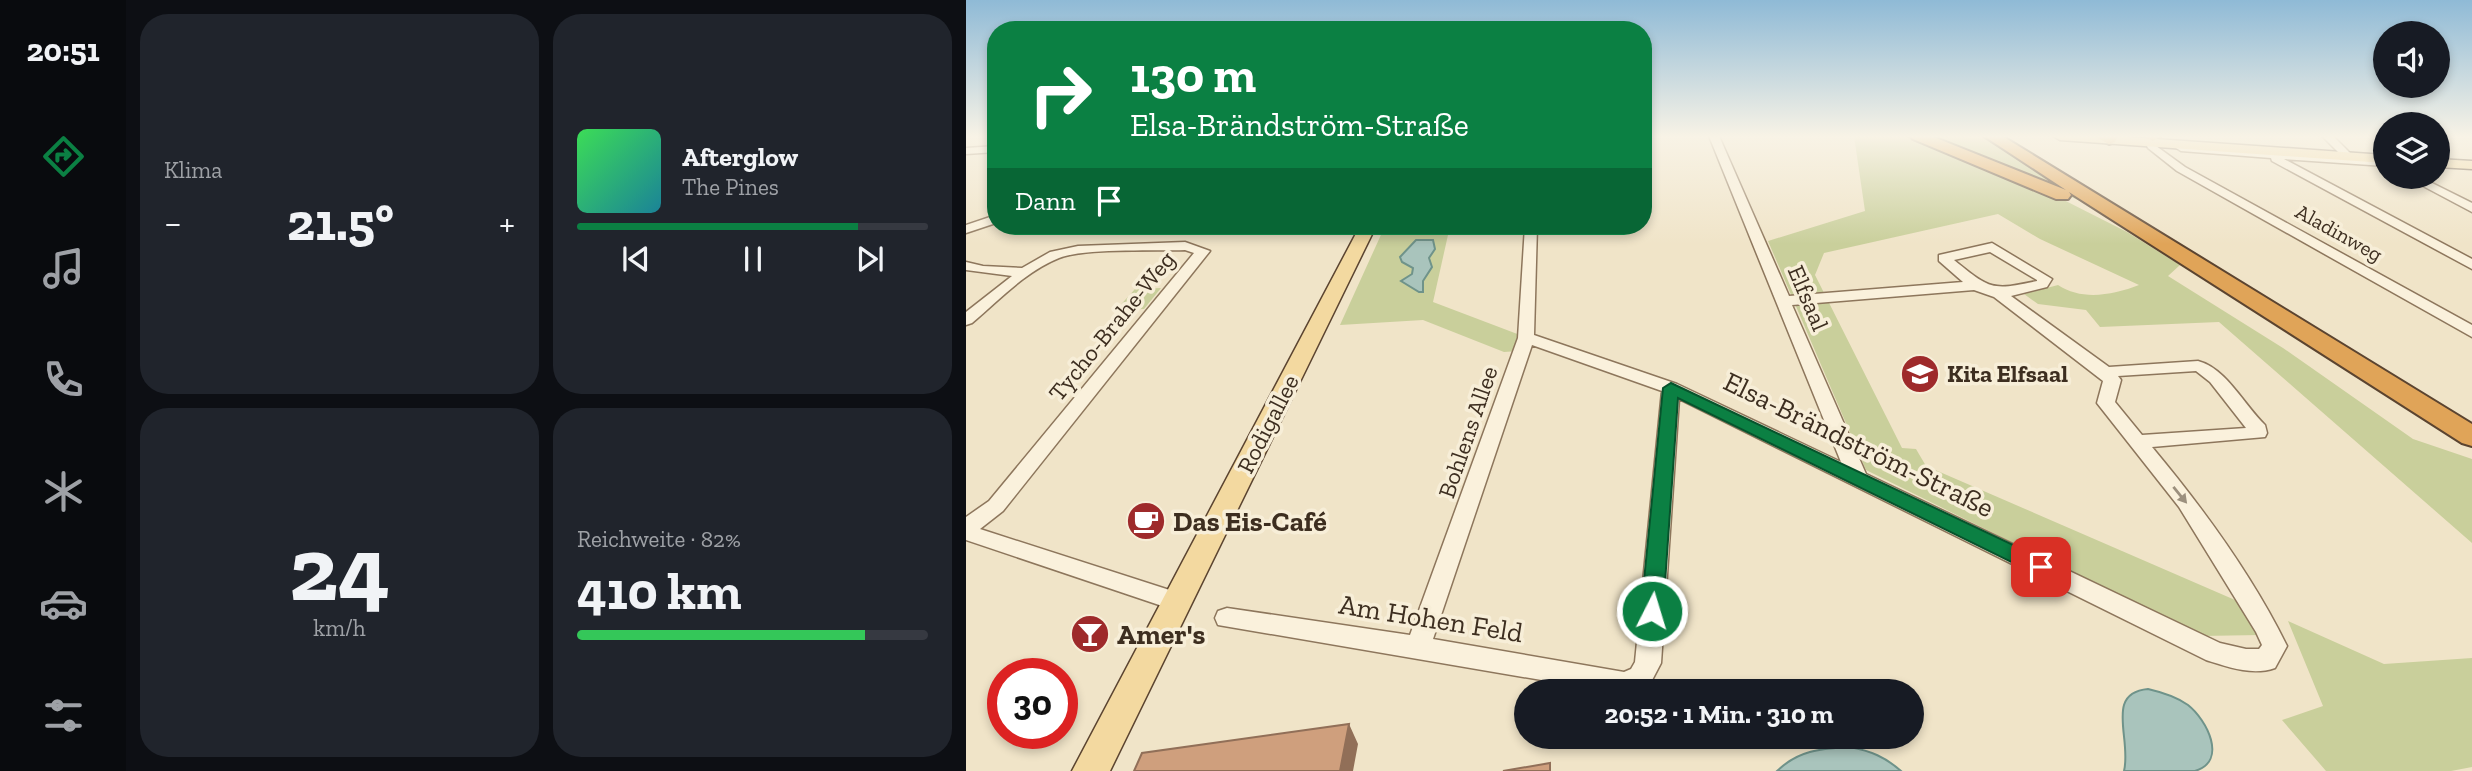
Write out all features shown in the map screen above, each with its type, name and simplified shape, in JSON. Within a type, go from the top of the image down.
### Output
[{"type":"highway","points":[[2007,172],[2083,204],[2158,240]]},
{"type":"highway","points":[[2049,172],[2472,437]]},
{"type":"highway","points":[[2067,172],[2472,419]]},
{"type":"main road","name":"Rodigallee","points":[[1091,771],[1363,235]]},
{"type":"street","name":"Elfsaal","points":[[1729,172],[1858,479]]},
{"type":"street","name":"Aladinweg","points":[[2186,172],[2472,332]]},
{"type":"street","points":[[2301,172],[2472,265]]},
{"type":"street","points":[[2435,189],[2472,208]]},
{"type":"street","points":[[966,229],[987,222]]},
{"type":"street","name":"Bohlens Allee","points":[[1418,647],[1526,338],[1531,235]]},
{"type":"street","name":"Tycho-Brahe-Weg","points":[[966,320],[1025,272],[1055,255],[1077,250],[1185,246],[1203,251],[996,506],[966,531]]},
{"type":"street","points":[[1999,295],[2042,284],[2045,279],[1992,247],[1944,258],[1944,261],[1976,285],[1999,295],[2105,372],[2198,366],[2206,369],[2258,429],[2258,433],[2137,442]]},
{"type":"street","points":[[966,266],[983,270],[1025,272]]},
{"type":"street","points":[[1784,301],[1976,285]]},
{"type":"street","name":"Elsa-Brändström-Straße","points":[[1526,338],[1671,388],[2215,652],[2246,660],[2266,660],[2275,646],[2265,626],[2186,502],[2106,403],[2112,380],[2105,372]]},
{"type":"street","name":"Am Hohen Feld","points":[[1227,618],[1625,682],[1640,678],[1648,663],[1671,388]]},
{"type":"street","points":[[966,531],[1177,602]]},
{"type":"green space","points":[[1859,172],[1999,172],[2048,192],[2127,232],[2180,265],[2168,276],[2283,348],[2413,439],[2472,459],[2472,543],[2219,322],[2100,327],[2086,310],[2038,304],[2024,294],[2058,285],[2077,293],[2098,295],[2139,285],[2040,239],[1998,214],[1824,253],[1815,275],[1902,448],[1916,449],[1926,466],[2242,603],[2260,635],[2201,636],[1866,470],[1768,241],[1865,211]]},
{"type":"green space","points":[[2012,172],[2039,172],[2090,205]]},
{"type":"green space","points":[[1381,235],[1448,235],[1433,302],[1520,335],[1518,351],[1504,352],[1423,320],[1340,325]]},
{"type":"green space","points":[[1161,288],[1144,309],[1116,310],[1135,289]]},
{"type":"green space","points":[[2288,621],[2384,664],[2472,658],[2472,767],[2451,771],[2326,771],[2282,720],[2323,706]]},
{"type":"water","points":[[1416,240],[1433,240],[1435,249],[1429,258],[1432,267],[1423,281],[1423,292],[1401,281],[1412,274],[1413,268],[1402,262],[1400,257]]},
{"type":"water","points":[[2148,689],[2184,702],[2202,720],[2211,740],[2212,750],[2205,766],[2195,771],[2124,771],[2126,758],[2123,708],[2127,699],[2135,692]]},
{"type":"water","points":[[1820,750],[1865,750],[1901,771],[1777,771],[1793,759]]},
{"type":"building","points":[[1349,724],[1340,771],[1134,771],[1142,753]]},
{"type":"building","points":[[1550,763],[1550,771],[1503,771]]},
{"type":"place","name":"Kita Elfsaal","points":[[1920,374]]},
{"type":"place","name":"Das Eis-Café","points":[[1146,521]]},
{"type":"place","name":"Amer's","points":[[1090,634]]},
{"type":"route","points":[[1652,611],[1671,388],[2041,567]]}]
